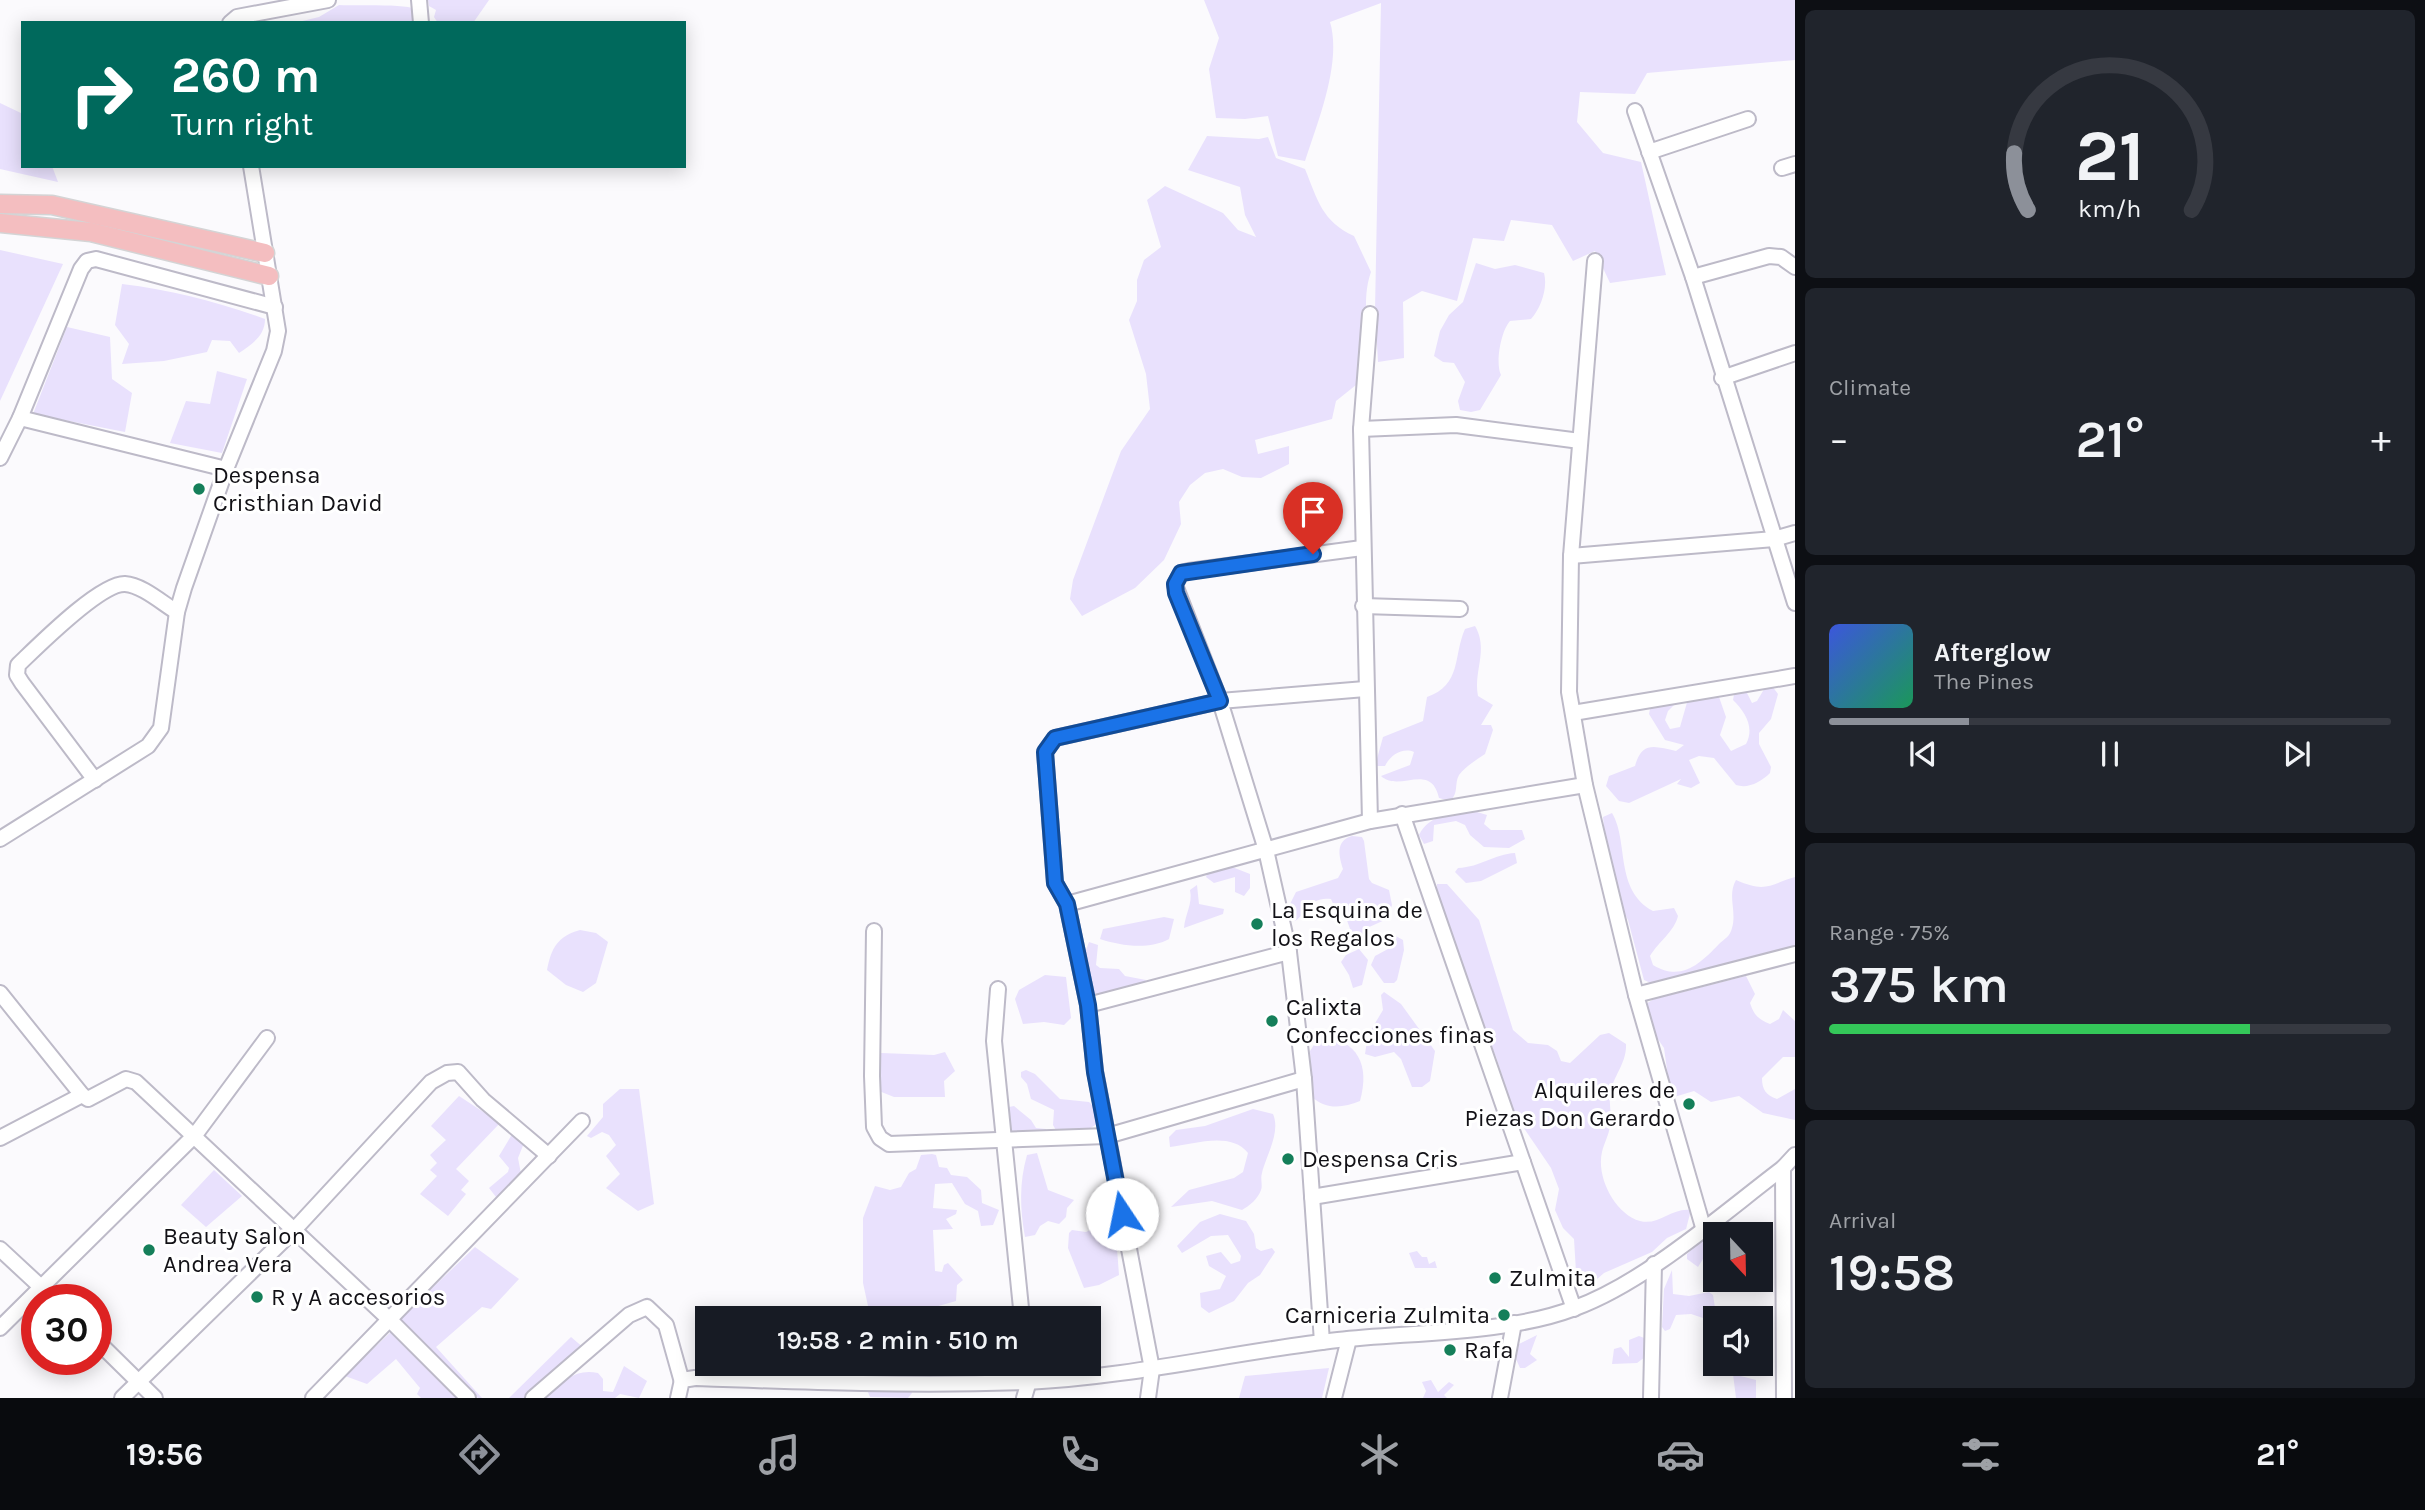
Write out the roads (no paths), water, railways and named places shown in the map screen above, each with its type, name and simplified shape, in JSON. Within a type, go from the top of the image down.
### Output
[{"type":"main road","points":[[0,204],[52,205],[265,253]]},
{"type":"main road","points":[[0,223],[91,232],[269,276]]},
{"type":"street","points":[[232,21],[237,17],[328,0]]},
{"type":"street","points":[[419,0],[421,21]]},
{"type":"street","points":[[1635,111],[1693,277],[1722,378],[1795,603]]},
{"type":"street","points":[[1649,152],[1748,119]]},
{"type":"street","points":[[0,839],[148,746],[161,728],[177,612],[226,469],[274,351],[278,331],[251,168]]},
{"type":"street","points":[[1693,277],[1769,256],[1781,257],[1795,267]]},
{"type":"street","points":[[0,458],[20,418],[81,269],[87,261],[96,259],[275,307]]},
{"type":"street","points":[[682,1382],[695,1378],[868,1383],[1028,1381],[1152,1369],[1322,1342],[1514,1323],[1574,1309],[1613,1291],[1703,1227],[1636,995],[1585,785],[1569,692],[1571,556],[1595,261]]},
{"type":"street","points":[[1370,314],[1361,429],[1370,821]]},
{"type":"street","points":[[1722,378],[1795,353]]},
{"type":"street","points":[[20,418],[226,469]]},
{"type":"street","points":[[1361,429],[1456,425],[1580,441]]},
{"type":"street","points":[[1571,556],[1774,539],[1795,533]]},
{"type":"street","points":[[1322,1342],[1304,1079],[1289,952],[1266,850],[1220,701],[1176,593],[1175,584],[1181,573],[1363,548]]},
{"type":"street","points":[[95,780],[22,683],[17,675],[18,666],[79,610],[111,587],[125,584],[142,590],[177,612]]},
{"type":"street","points":[[1363,606],[1460,609]]},
{"type":"street","points":[[1573,713],[1795,676]]},
{"type":"street","points":[[1148,1398],[1152,1369],[1095,1072],[1088,1005],[1067,904],[1055,883],[1045,752],[1055,738],[1220,701],[1365,689]]},
{"type":"street","points":[[1067,904],[1370,821],[1585,785]]},
{"type":"street","points":[[1402,814],[1574,1309]]},
{"type":"street","points":[[874,931],[874,1128],[880,1138],[889,1144],[1107,1136],[1304,1079]]},
{"type":"street","points":[[1088,1005],[1289,952]]},
{"type":"street","points":[[1636,995],[1795,954]]},
{"type":"street","points":[[998,989],[994,1041],[1021,1306]]},
{"type":"street","points":[[0,992],[82,1095],[88,1099],[126,1079],[136,1082],[295,1229],[468,1398]]},
{"type":"street","points":[[45,1284],[195,1135],[267,1038]]},
{"type":"street","points":[[122,1398],[295,1229],[431,1082],[447,1073],[458,1072],[483,1100],[549,1156]]},
{"type":"street","points":[[0,1138],[82,1095]]},
{"type":"street","points":[[313,1398],[391,1321],[582,1121]]},
{"type":"street","points":[[1710,1222],[1783,1168],[1795,1155]]},
{"type":"street","points":[[1312,1197],[1523,1162]]},
{"type":"street","points":[[1783,1168],[1789,1283],[1784,1398]]},
{"type":"street","points":[[0,1248],[39,1284]]},
{"type":"street","points":[[1651,1398],[1654,1264]]},
{"type":"street","points":[[533,1398],[629,1315],[647,1307],[666,1325],[682,1382],[678,1398]]},
{"type":"street","points":[[0,1328],[21,1308]]},
{"type":"street","points":[[1500,1398],[1514,1323]]},
{"type":"street","points":[[1334,1398],[1349,1339]]},
{"type":"street","points":[[112,1356],[155,1398]]},
{"type":"street","points":[[1024,1398],[1028,1376]]},
{"type":"street","points":[[864,1398],[868,1383]]},
{"type":"place","name":"Despensa Cristhian David","points":[[199,489]]},
{"type":"place","name":"La Esquina de los Regalos","points":[[1257,924]]},
{"type":"place","name":"Calixta Confecciones finas","points":[[1272,1021]]},
{"type":"place","name":"Alquileres de Piezas Don Gerardo","points":[[1689,1104]]},
{"type":"place","name":"Despensa Cris","points":[[1288,1159]]},
{"type":"place","name":"Beauty Salon Andrea Vera","points":[[149,1250]]},
{"type":"place","name":"Zulmita","points":[[1495,1278]]},
{"type":"place","name":"R y A accesorios","points":[[257,1297]]},
{"type":"place","name":"Carniceria Zulmita","points":[[1504,1315]]},
{"type":"place","name":"Rafa","points":[[1450,1350]]}]
